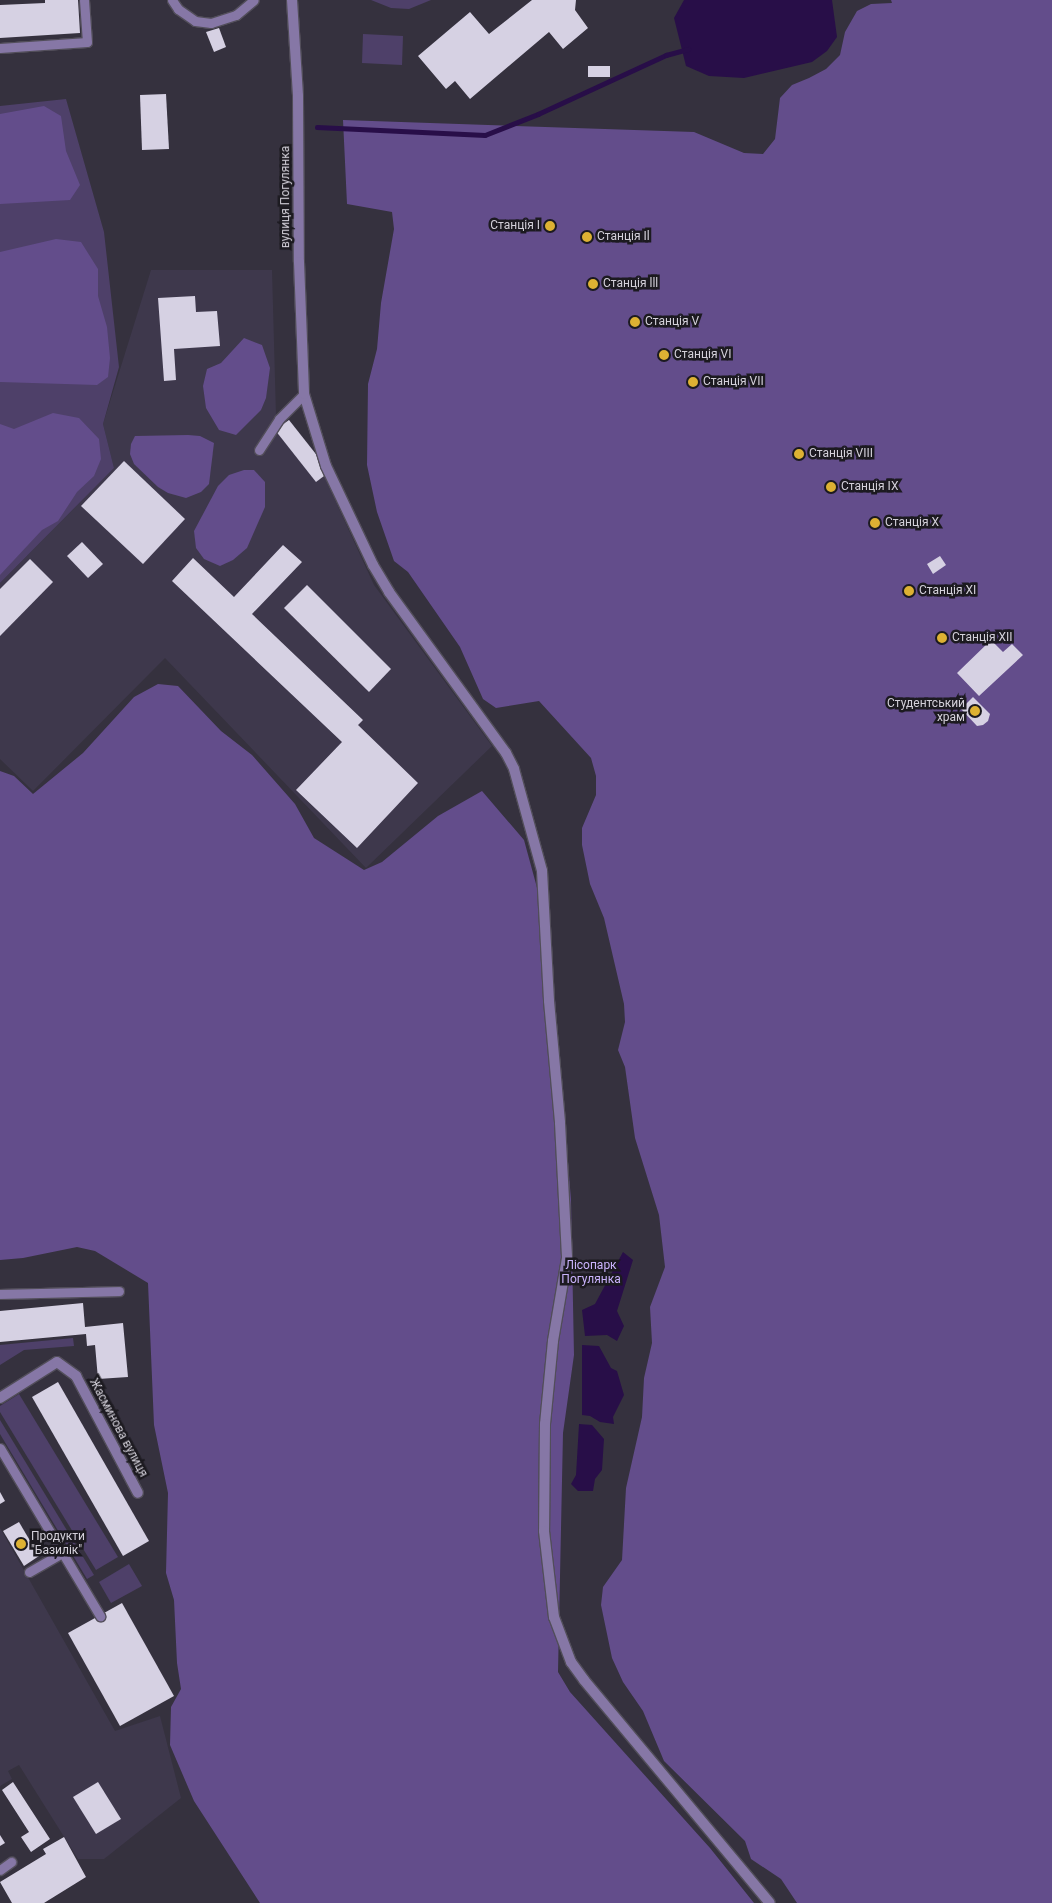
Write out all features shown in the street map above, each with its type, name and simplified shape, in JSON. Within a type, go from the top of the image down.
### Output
[{"type":"street","name":"вулиця Погулянка","points":[[292,0],[298,96],[299,262],[304,394],[326,466],[373,565],[389,592],[506,753],[514,768],[542,871],[549,1000],[560,1123],[567,1258],[553,1341],[545,1424],[544,1531],[554,1617],[571,1662],[584,1680],[770,1903]]},
{"type":"street","name":"Жасминова вулиця","points":[[0,1398],[57,1362],[76,1376],[138,1493]]},
{"type":"lane","points":[[0,48],[87,42],[84,0]]},
{"type":"lane","points":[[172,0],[178,9],[195,21],[211,23],[236,15],[254,0]]},
{"type":"lane","points":[[259,450],[279,419],[304,394]]},
{"type":"lane","points":[[0,1294],[119,1291]]},
{"type":"lane","points":[[0,1449],[100,1616]]},
{"type":"lane","points":[[30,1572],[62,1553]]},
{"type":"lane","points":[[0,1870],[11,1862]]},
{"type":"shaded area","points":[[371,0],[431,0],[409,9],[391,8]]},
{"type":"shaded area","points":[[684,0],[832,0],[837,37],[827,51],[812,62],[744,78],[709,76],[686,66],[674,18]]},
{"type":"shaded area","points":[[891,0],[1052,0],[1052,1903],[797,1903],[781,1879],[751,1859],[745,1841],[664,1761],[643,1711],[623,1682],[612,1658],[601,1605],[603,1587],[622,1560],[626,1488],[642,1417],[644,1378],[652,1343],[650,1307],[665,1267],[659,1215],[635,1138],[625,1067],[618,1050],[625,1022],[624,1004],[604,918],[590,884],[582,845],[582,828],[596,795],[596,776],[591,758],[539,701],[496,708],[483,699],[460,647],[408,572],[394,561],[377,512],[367,465],[368,384],[377,349],[381,303],[394,229],[392,212],[347,204],[343,120],[694,132],[744,153],[763,154],[775,139],[780,98],[792,85],[826,69],[840,55],[845,32],[857,11],[871,4],[892,3]]},
{"type":"shaded area","points":[[363,34],[403,36],[402,65],[362,63]]},
{"type":"shaded area","points":[[66,99],[104,232],[119,367],[103,424],[114,468],[0,583],[0,106]]},
{"type":"shaded area","points":[[44,106],[61,116],[66,151],[80,185],[70,200],[0,204],[0,114]]},
{"type":"shaded area","points":[[56,239],[81,242],[98,269],[98,296],[107,327],[110,358],[108,377],[97,385],[0,382],[0,252]]},
{"type":"shaded area","points":[[151,270],[272,270],[276,415],[282,425],[289,420],[319,458],[324,476],[374,585],[492,746],[366,868],[165,658],[33,791],[0,759],[0,583],[114,468],[103,424]]},
{"type":"shaded area","points":[[244,338],[262,345],[270,368],[266,398],[261,410],[236,435],[219,430],[206,408],[203,386],[207,369],[221,363]]},
{"type":"shaded area","points":[[53,413],[79,418],[99,439],[101,459],[94,476],[77,492],[58,521],[42,530],[0,575],[0,424],[14,429]]},
{"type":"shaded area","points":[[135,436],[200,436],[214,443],[209,484],[201,492],[186,498],[168,493],[158,487],[134,464],[130,454],[131,444]]},
{"type":"shaded area","points":[[244,470],[254,470],[265,482],[265,507],[247,548],[233,560],[220,566],[204,559],[196,548],[194,531],[218,486],[229,475]]},
{"type":"shaded area","points":[[158,684],[178,686],[221,731],[252,755],[295,804],[314,838],[364,870],[382,862],[438,816],[482,791],[524,840],[542,906],[554,986],[571,1200],[574,1355],[563,1433],[558,1672],[570,1692],[710,1848],[754,1903],[260,1903],[194,1801],[170,1745],[171,1707],[181,1689],[177,1663],[174,1600],[166,1573],[168,1493],[154,1425],[148,1283],[95,1251],[77,1247],[23,1258],[0,1260],[0,771],[14,776],[33,794],[83,753],[134,697]]},
{"type":"shaded area","points":[[623,1252],[633,1260],[617,1311],[624,1326],[617,1341],[607,1335],[585,1336],[582,1310],[595,1304]]},
{"type":"shaded area","points":[[73,1338],[74,1346],[24,1350],[0,1365],[0,1345]]},
{"type":"shaded area","points":[[582,1345],[599,1346],[611,1368],[617,1371],[624,1395],[613,1417],[614,1424],[600,1422],[590,1416],[582,1415]]},
{"type":"shaded area","points":[[19,1394],[118,1557],[96,1570],[0,1412],[0,1406]]},
{"type":"shaded area","points":[[0,1420],[94,1575],[87,1579],[0,1434]]},
{"type":"shaded area","points":[[579,1424],[592,1425],[604,1439],[602,1470],[595,1479],[593,1491],[578,1491],[571,1484],[576,1475]]},
{"type":"shaded area","points":[[0,1528],[115,1731],[160,1716],[181,1798],[104,1859],[78,1859],[19,1765],[8,1771],[12,1779],[0,1786]]},
{"type":"shaded area","points":[[129,1564],[142,1586],[111,1603],[99,1582]]},
{"type":"building","points":[[45,0],[78,0],[80,33],[0,38],[0,5],[45,3]]},
{"type":"building","points":[[532,0],[576,0],[575,10],[588,28],[563,49],[549,32],[470,99],[455,81],[446,89],[418,56],[470,12],[489,34]]},
{"type":"building","points":[[219,28],[226,47],[214,52],[206,32]]},
{"type":"building","points":[[588,66],[610,66],[610,77],[588,77]]},
{"type":"building","points":[[166,94],[169,149],[142,150],[140,95]]},
{"type":"building","points":[[195,296],[196,312],[217,311],[220,346],[174,349],[176,380],[164,381],[158,298]]},
{"type":"building","points":[[289,420],[319,458],[324,476],[316,482],[275,430]]},
{"type":"building","points":[[124,461],[185,519],[143,564],[81,506]]},
{"type":"building","points":[[82,542],[103,564],[88,578],[67,556]]},
{"type":"building","points":[[283,545],[302,562],[252,614],[363,720],[358,725],[418,783],[357,848],[296,790],[342,742],[172,581],[193,558],[234,597]]},
{"type":"building","points":[[940,556],[946,565],[933,574],[927,564]]},
{"type":"building","points":[[30,559],[53,582],[0,636],[0,589]]},
{"type":"building","points":[[307,585],[391,669],[369,692],[284,608]]},
{"type":"building","points":[[991,640],[1003,652],[1012,644],[1023,655],[979,696],[957,673]]},
{"type":"building","name":"Студентський храм","points":[[973,697],[990,714],[988,721],[983,725],[977,726],[961,709]]},
{"type":"building","points":[[83,1303],[85,1327],[123,1323],[128,1377],[98,1379],[95,1345],[87,1346],[86,1334],[0,1342],[0,1311]]},
{"type":"building","points":[[58,1382],[149,1541],[123,1556],[32,1397]]},
{"type":"building","points":[[0,1492],[5,1501],[0,1504]]},
{"type":"building","name":"Продукти \"Базилік\"","points":[[19,1522],[39,1556],[24,1566],[3,1531]]},
{"type":"building","points":[[122,1603],[174,1696],[120,1726],[68,1633]]},
{"type":"building","points":[[13,1782],[50,1839],[31,1852],[21,1837],[29,1832],[2,1790]]},
{"type":"building","points":[[98,1782],[121,1819],[96,1834],[73,1797]]},
{"type":"building","points":[[0,1835],[5,1843],[0,1846]]},
{"type":"building","points":[[64,1837],[86,1877],[44,1903],[12,1903],[0,1882],[46,1854],[43,1849]]},
{"type":"waterway","points":[[317,127],[485,135],[538,114],[666,55],[688,49]]},
{"type":"place","name":"Cтанція I","points":[[550,226]]},
{"type":"place","name":"Cтанція Il","points":[[587,237]]},
{"type":"place","name":"Cтанція lll","points":[[593,284]]},
{"type":"place","name":"Cтанція V","points":[[635,322]]},
{"type":"place","name":"Станція VI","points":[[664,355]]},
{"type":"place","name":"Станція VII","points":[[693,382]]},
{"type":"place","name":"Cтанція VIII","points":[[799,454]]},
{"type":"place","name":"Cтанція IX","points":[[831,487]]},
{"type":"place","name":"Cтанція X","points":[[875,523]]},
{"type":"place","name":"Cтанція XI","points":[[909,591]]},
{"type":"place","name":"Cтанція XII","points":[[942,638]]},
{"type":"place","name":"Студентський храм","points":[[975,711]]},
{"type":"place","name":"Продукти \"Базилік\"","points":[[21,1544]]},
{"type":"park label","name":"Лісопарк Погулянка","points":[[591,1273]]}]
